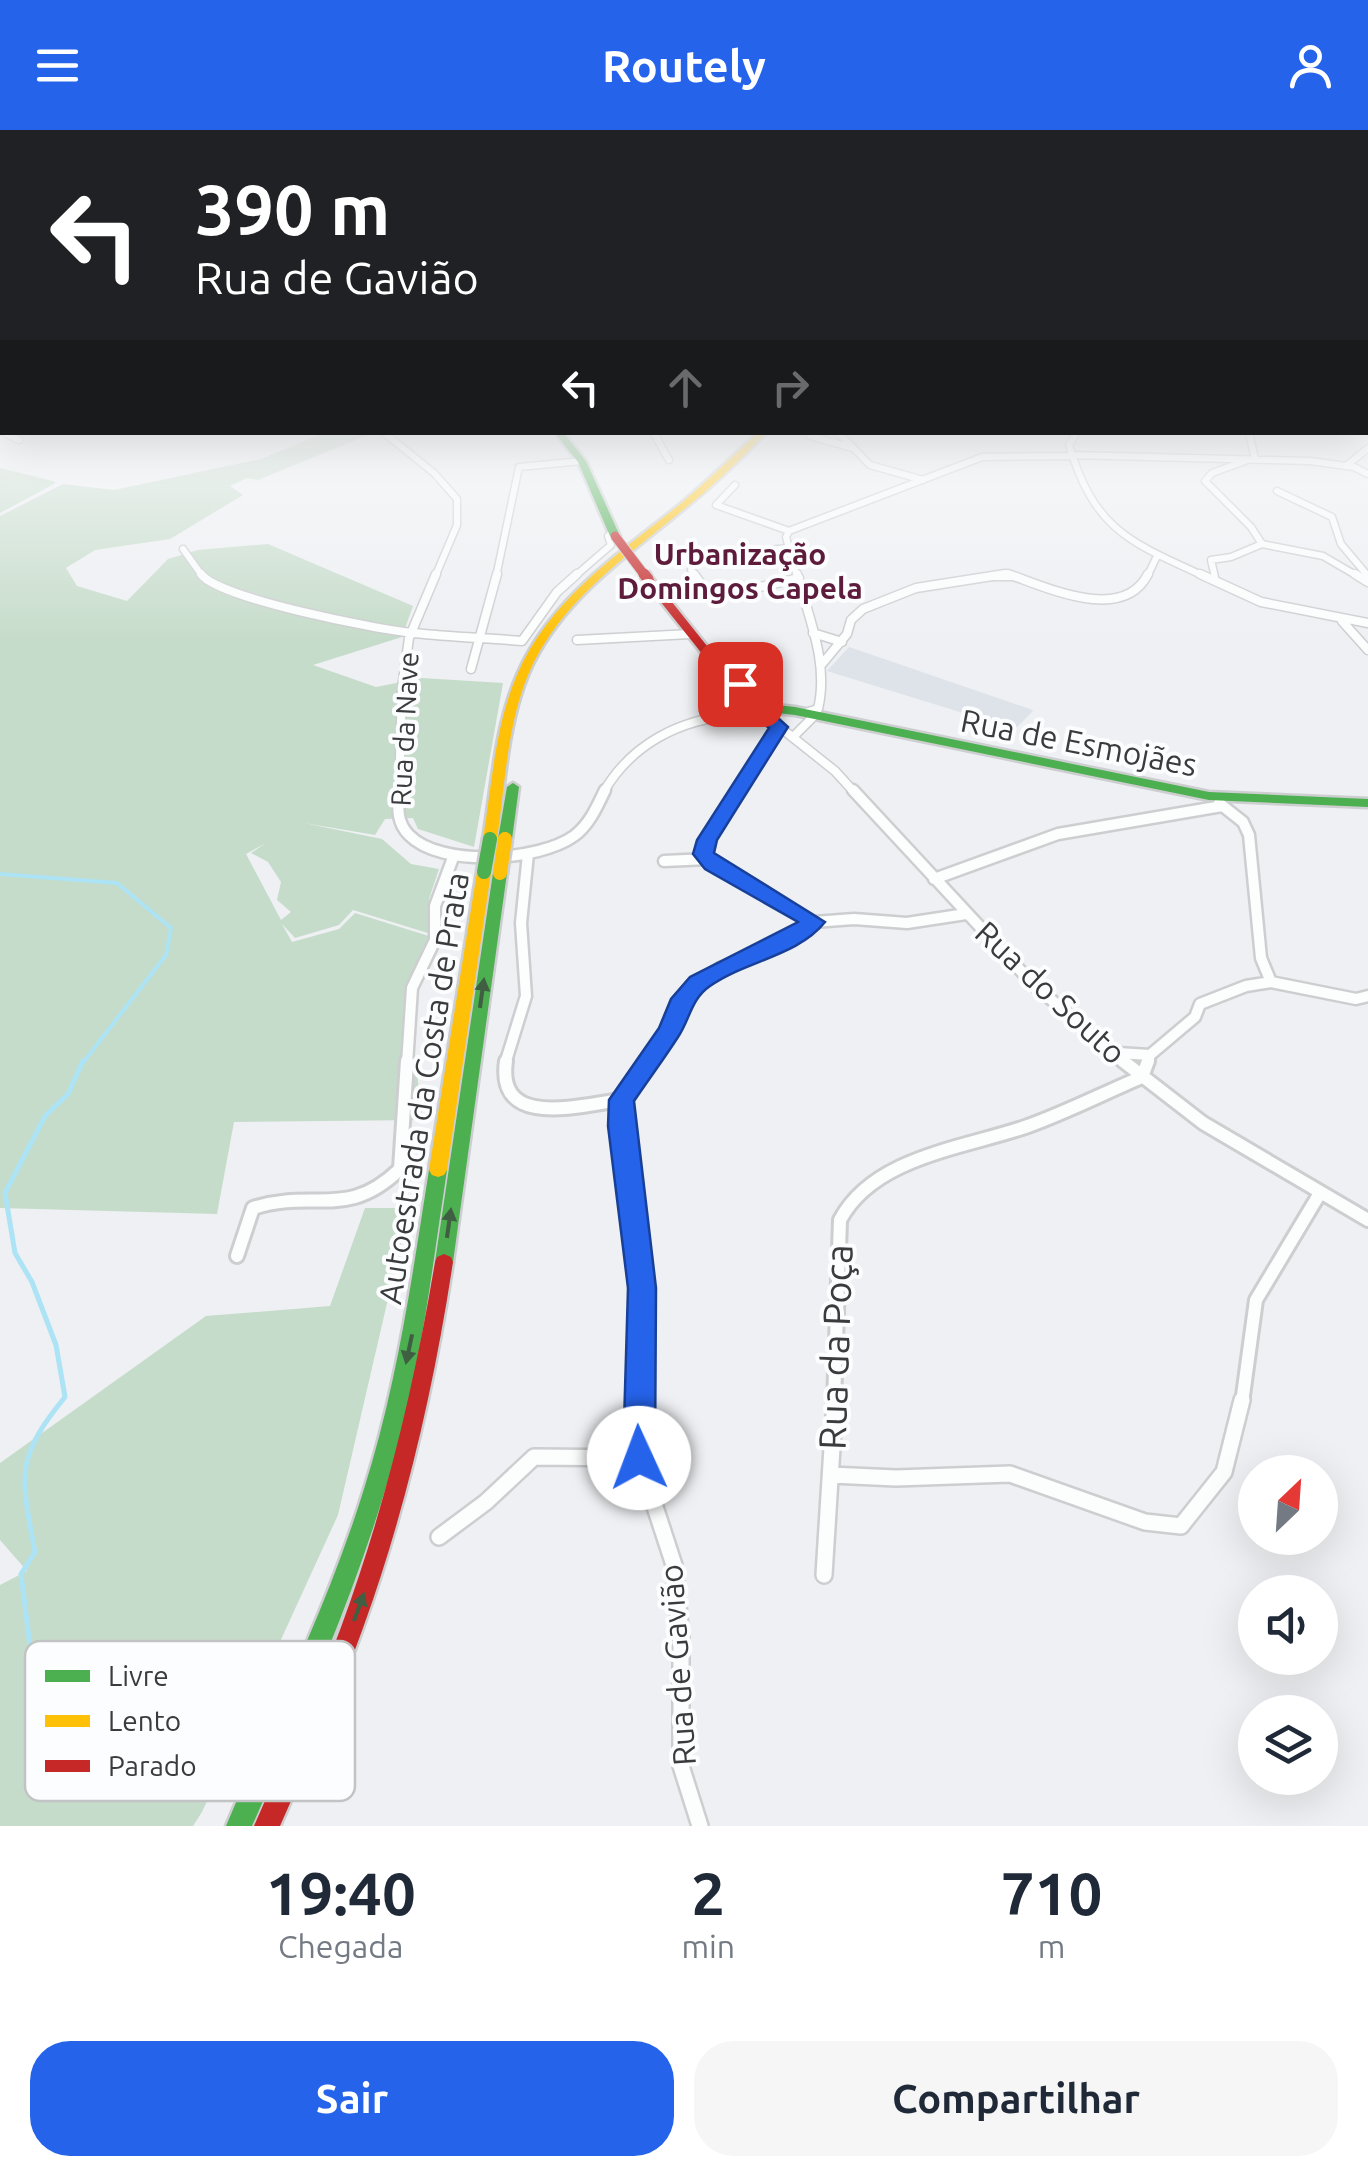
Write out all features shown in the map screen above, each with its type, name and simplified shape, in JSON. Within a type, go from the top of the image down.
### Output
[{"type":"main road","points":[[591,482],[614,534],[660,597],[756,711]]},
{"type":"main road","name":"Autoestrada da Costa de Prata","points":[[346,1641],[377,1556],[410,1442],[434,1324],[514,702],[523,674],[546,631],[585,587],[709,482]]},
{"type":"main road","name":"Autoestrada da Costa de Prata","points":[[497,839],[534,675],[557,632],[595,589],[720,482]]},
{"type":"main road","points":[[723,672],[728,686],[717,698],[718,710],[756,711]]},
{"type":"main road","points":[[717,698],[732,691],[756,711]]},
{"type":"main road","name":"Rua de Esmojães","points":[[756,711],[782,708],[1216,801],[1368,803]]},
{"type":"main road","name":"Autoestrada da Costa de Prata","points":[[321,1641],[355,1552],[390,1438],[414,1322],[492,873]]},
{"type":"main road","name":"Autoestrada da Costa de Prata","points":[[239,1826],[250,1801]]},
{"type":"main road","name":"Autoestrada da Costa de Prata","points":[[267,1826],[278,1801]]},
{"type":"street","name":"Rua da Nave","points":[[440,482],[457,499],[459,508],[454,534],[410,633],[398,818],[413,840],[454,855],[528,854],[575,836],[620,767],[648,743],[698,720],[756,711]]},
{"type":"street","points":[[471,670],[516,482]]},
{"type":"street","points":[[735,485],[716,506],[789,530],[918,482]]},
{"type":"street","points":[[1082,482],[1112,528],[1157,556],[1215,578],[1261,602],[1368,624]]},
{"type":"street","points":[[1207,482],[1251,526],[1262,544]]},
{"type":"street","points":[[1277,491],[1332,517],[1341,544],[1368,579]]},
{"type":"street","points":[[789,530],[788,548],[822,664],[822,702],[793,737]]},
{"type":"street","points":[[183,549],[207,583],[219,590],[410,633],[478,641],[522,641],[558,592],[611,545],[608,536],[614,534]]},
{"type":"street","points":[[1215,578],[1212,560],[1262,544],[1323,556],[1368,579]]},
{"type":"street","points":[[706,592],[691,570],[693,564],[728,554],[788,548]]},
{"type":"street","points":[[822,664],[842,642],[851,620],[863,609],[916,588],[1006,574],[1074,597],[1120,599],[1143,584],[1157,556]]},
{"type":"street","points":[[660,597],[747,590],[799,578]]},
{"type":"street","points":[[1341,620],[1368,650]]},
{"type":"street","points":[[813,633],[842,642]]},
{"type":"street","points":[[577,640],[690,634]]},
{"type":"street","name":"Rua da Nave","points":[[698,720],[717,698]]},
{"type":"street","points":[[756,711],[704,854],[708,860],[814,922]]},
{"type":"street","name":"Rua do Souto","points":[[756,711],[835,771],[1033,984],[1142,1077],[1203,1123],[1368,1220]]},
{"type":"street","points":[[934,879],[1058,834],[1216,801],[1242,822],[1248,835],[1262,958],[1271,982]]},
{"type":"street","points":[[528,854],[520,923],[526,996],[505,1065],[505,1085],[516,1099],[538,1110],[621,1100],[670,1030],[679,1004],[698,983],[720,968],[771,948],[814,922],[854,919],[907,924],[966,914]]},
{"type":"street","points":[[237,1256],[253,1208],[271,1200],[349,1203],[385,1188],[400,1170],[412,988],[435,940],[435,906],[454,855]]},
{"type":"street","points":[[664,861],[708,860]]},
{"type":"street","points":[[1118,1053],[1150,1054],[1194,1018],[1200,1004],[1246,986],[1271,982],[1356,999],[1368,996]]},
{"type":"street","points":[[1142,1077],[1150,1054]]},
{"type":"street","name":"Rua da Poça","points":[[824,1575],[840,1220],[850,1201],[895,1168],[1030,1124],[1142,1077]]},
{"type":"street","name":"Rua de Gavião","points":[[621,1100],[642,1288],[639,1458],[674,1565],[681,1637],[681,1766],[700,1826]]},
{"type":"street","points":[[830,1475],[896,1478],[1010,1474],[1146,1522],[1181,1526],[1224,1472],[1243,1398],[1256,1300],[1320,1194]]},
{"type":"street","points":[[438,1536],[486,1502],[534,1458],[639,1458]]},
{"type":"shaded area","points":[[849,647],[1033,711],[1015,729],[827,671]]},
{"type":"green space","points":[[0,482],[56,483],[0,513]]},
{"type":"green space","points":[[151,482],[238,482],[230,486],[243,495],[170,539],[95,550],[66,568],[77,586],[127,601],[168,559],[198,550],[268,544],[413,606],[402,637],[313,665],[376,687],[422,678],[503,683],[474,847],[418,829],[413,818],[385,819],[375,835],[304,823],[382,839],[411,864],[439,869],[429,899],[434,903],[431,934],[353,910],[339,925],[295,938],[282,924],[292,942],[339,929],[355,913],[432,937],[406,989],[423,1120],[234,1122],[217,1214],[0,1208],[0,516],[63,484],[114,490]],"holes":[[[266,843],[251,853],[268,862],[281,882],[277,900],[291,912],[281,920],[246,854]]]},
{"type":"green space","points":[[365,1208],[409,1208],[338,1515],[280,1641],[25,1641],[25,1801],[207,1801],[202,1812],[193,1826],[0,1826],[0,1585],[27,1571],[0,1540],[0,1463],[206,1316],[330,1306]]},
{"type":"waterway","points":[[0,874],[117,883],[171,928],[166,955],[82,1064]]},
{"type":"waterway","points":[[29,1641],[21,1574],[35,1552],[26,1470],[37,1437],[65,1397],[56,1345],[32,1282],[15,1253],[5,1193],[45,1116],[68,1094],[83,1061]]},
{"type":"traffic: fast","points":[[591,482],[615,536]]},
{"type":"traffic: fast","points":[[723,671],[728,686],[714,699],[718,710],[742,715],[758,707]]},
{"type":"traffic: fast","points":[[758,707],[795,711],[1209,796],[1368,803]]},
{"type":"traffic: fast","points":[[505,839],[513,787]]},
{"type":"traffic: fast","points":[[484,872],[490,839]]},
{"type":"traffic: fast","points":[[444,1262],[500,873]]},
{"type":"traffic: fast","points":[[320,1641],[375,1491],[389,1441],[405,1374],[438,1170]]},
{"type":"traffic: fast","points":[[239,1826],[250,1801]]},
{"type":"traffic: slow","points":[[490,839],[510,714],[536,647],[572,600],[709,482]]},
{"type":"traffic: slow","points":[[500,873],[505,839]]},
{"type":"traffic: slow","points":[[438,1170],[484,872]]},
{"type":"traffic: jam","points":[[615,536],[648,579]]},
{"type":"traffic: jam","points":[[648,579],[719,668],[774,705]]},
{"type":"traffic: jam","points":[[347,1641],[386,1527],[414,1422],[444,1262]]},
{"type":"traffic: jam","points":[[267,1826],[278,1801]]},
{"type":"district","name":"Urbanização Domingos Capela","points":[[740,571]]},
{"type":"route","points":[[639,1458],[642,1288],[628,1192],[621,1100],[670,1030],[679,1004],[698,983],[720,968],[771,948],[814,922],[712,865],[704,854],[707,840],[779,727],[757,708],[758,699],[740,684]]}]
